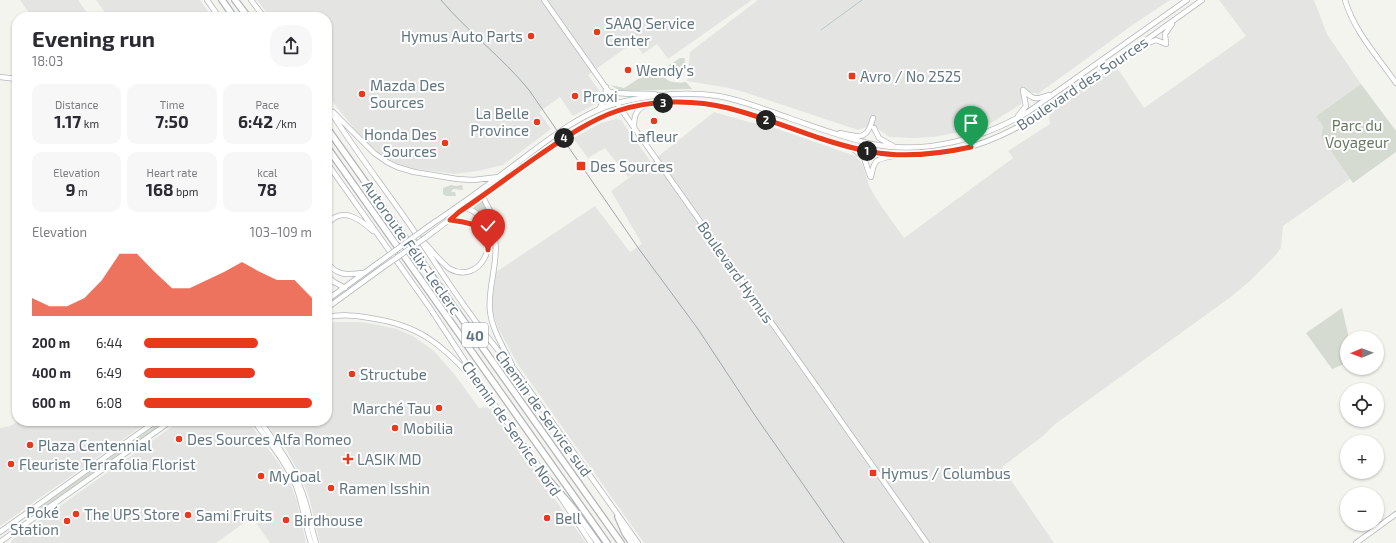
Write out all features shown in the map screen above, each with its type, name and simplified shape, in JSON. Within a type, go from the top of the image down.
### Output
[{"type":"highway","points":[[222,0],[230,12]]},
{"type":"highway","points":[[236,0],[244,12]]},
{"type":"highway","name":"Autoroute Félix-Leclerc","points":[[332,135],[621,543]]},
{"type":"highway","name":"Autoroute Félix-Leclerc","points":[[332,154],[607,543]]},
{"type":"highway","points":[[547,478],[573,508],[598,543]]},
{"type":"highway","points":[[618,517],[625,533],[632,543]]},
{"type":"main road","points":[[207,0],[215,12]]},
{"type":"main road","points":[[251,0],[260,12]]},
{"type":"main road","name":"Boulevard Hymus","points":[[544,0],[927,543]]},
{"type":"main road","name":"Boulevard des Sources","points":[[332,296],[499,177],[562,129],[598,110],[617,103],[664,95],[695,94],[724,98],[877,145],[895,147],[922,146],[960,140],[988,132],[1016,119],[1057,92],[1186,0]]},
{"type":"main road","name":"Boulevard des Sources","points":[[332,304],[553,145],[579,128],[603,116],[646,105],[688,102],[724,107],[821,139],[877,153],[901,155],[947,152],[971,147],[998,137],[1048,110],[1202,0]]},
{"type":"main road","points":[[1345,0],[1350,15],[1357,28],[1396,83]]},
{"type":"main road","points":[[1134,48],[1156,40],[1166,44],[1166,32],[1177,18]]},
{"type":"main road","points":[[0,77],[12,79]]},
{"type":"main road","points":[[598,110],[605,102],[606,87]]},
{"type":"main road","points":[[1016,119],[1026,106],[1023,90],[1031,97],[1036,99],[1057,92]]},
{"type":"main road","points":[[610,92],[619,94],[641,93],[664,95]]},
{"type":"main road","points":[[634,128],[634,117],[636,113],[646,105]]},
{"type":"main road","points":[[332,111],[374,153],[397,167],[414,172],[457,179],[473,180],[499,177]]},
{"type":"main road","name":"Chemin de Service sud","points":[[332,114],[436,265],[495,346],[515,370],[618,517],[638,543]]},
{"type":"main road","points":[[822,129],[856,136],[864,135],[869,131],[873,118]]},
{"type":"main road","points":[[874,128],[879,138],[895,147]]},
{"type":"main road","points":[[850,147],[864,158],[871,177],[873,165],[876,160],[901,155]]},
{"type":"main road","name":"Chemin de Service Nord","points":[[332,170],[430,308],[484,390],[591,543]]},
{"type":"main road","points":[[483,195],[484,200],[497,223],[498,231],[489,297],[490,315],[495,329],[515,370]]},
{"type":"main road","points":[[458,206],[466,207],[479,215],[493,230],[496,239]]},
{"type":"main road","points":[[332,219],[343,215],[350,216],[363,222],[378,234]]},
{"type":"main road","points":[[415,233],[448,267],[463,272],[476,268],[484,260],[487,253],[488,242],[484,234],[480,228],[471,223],[450,220]]},
{"type":"main road","points":[[332,268],[343,275],[364,273]]},
{"type":"main road","points":[[332,280],[344,288],[352,290]]},
{"type":"main road","points":[[332,316],[351,315],[396,322],[410,327],[437,344],[484,390]]},
{"type":"main road","points":[[0,532],[149,426]]},
{"type":"main road","points":[[1,542],[164,426]]},
{"type":"main road","points":[[257,426],[293,479],[301,501],[311,543]]},
{"type":"main road","points":[[264,426],[288,461],[297,479],[306,502],[316,543]]},
{"type":"main road","points":[[1356,543],[1396,514]]},
{"type":"shaded area","points":[[20,0],[78,0],[86,12],[28,12]]},
{"type":"shaded area","points":[[96,0],[200,0],[208,12],[104,12]]},
{"type":"shaded area","points":[[257,0],[752,0],[668,59],[657,44],[643,54],[634,42],[588,75],[601,93],[603,99],[601,101],[573,116],[560,97],[539,112],[551,129],[503,165],[478,171],[455,174],[415,169],[400,165],[382,155],[357,132],[332,101],[332,12],[266,12]]},
{"type":"shaded area","points":[[758,0],[1170,0],[1134,24],[1038,94],[1025,91],[1022,94],[1021,104],[991,123],[955,133],[934,137],[914,138],[889,137],[873,125],[858,130],[744,92],[687,81],[690,52]]},
{"type":"shaded area","points":[[1219,0],[1314,0],[1327,34],[1361,84],[1316,116],[1323,126],[1321,137],[1350,179],[1283,226],[1281,248],[1251,280],[1232,296],[1054,425],[1043,436],[1002,467],[1054,543],[644,543],[517,363],[498,328],[493,313],[492,302],[496,272],[595,206],[630,252],[642,244],[611,191],[641,169],[628,177],[605,148],[588,158],[573,138],[601,123],[616,119],[621,120],[651,162],[714,112],[749,122],[766,125],[855,156],[862,163],[869,186],[877,200],[904,238],[1013,158],[1008,151],[1050,124],[1049,117],[1052,111],[1116,66],[1144,108],[1246,36]]},
{"type":"shaded area","points":[[360,322],[397,329],[413,336],[434,351],[455,375],[479,408],[489,407],[586,543],[320,543],[309,497],[302,479],[287,451],[268,426],[332,426],[332,323]]},
{"type":"shaded area","points":[[10,426],[142,426],[0,526],[0,428]]},
{"type":"shaded area","points":[[173,426],[252,426],[280,465],[292,488],[297,502],[306,543],[270,543],[252,517],[216,543],[11,543],[12,540]]},
{"type":"green space","points":[[680,58],[685,59],[682,74],[678,78],[669,77],[667,69],[669,65]]},
{"type":"green space","points":[[657,67],[663,76],[668,80],[672,82],[686,82],[692,89],[619,91],[611,85],[624,88]]},
{"type":"green space","name":"Parc du Voyageur","points":[[1361,84],[1396,131],[1396,152],[1353,183],[1321,137],[1323,126],[1316,116]]},
{"type":"green space","points":[[451,185],[462,185],[463,190],[453,189],[451,192],[455,192],[456,196],[446,196],[443,194],[443,188]]},
{"type":"green space","points":[[482,201],[494,223],[496,230],[488,219],[473,208]]},
{"type":"green space","points":[[1342,308],[1347,331],[1340,331],[1340,366],[1332,369],[1306,333]]},
{"type":"green space","points":[[155,426],[159,426],[26,520],[44,504]]},
{"type":"waterway","points":[[821,30],[862,0]]},
{"type":"tram line","points":[[441,0],[451,12],[508,67],[529,90],[639,249],[698,329],[754,414],[844,543]]},
{"type":"place","name":"SAAQ Service Center","points":[[597,32]]},
{"type":"place","name":"Hymus Auto Parts","points":[[531,36]]},
{"type":"place","name":"Wendy's","points":[[628,70]]},
{"type":"place","name":"Avro / No 2525","points":[[852,76]]},
{"type":"place","name":"Mazda Des Sources","points":[[362,94]]},
{"type":"place","name":"Proxi","points":[[575,96]]},
{"type":"place","name":"Lafleur","points":[[654,121]]},
{"type":"place","name":"La Belle Province","points":[[537,122]]},
{"type":"place","name":"Honda Des Sources","points":[[445,143]]},
{"type":"place","name":"Des Sources","points":[[581,166]]},
{"type":"place","name":"Structube","points":[[352,374]]},
{"type":"place","name":"Marché Tau","points":[[439,408]]},
{"type":"place","name":"Mobilia","points":[[395,428]]},
{"type":"place","name":"Des Sources Alfa Romeo","points":[[179,439]]},
{"type":"place","name":"Plaza Centennial","points":[[30,445]]},
{"type":"place","name":"LASIK MD","points":[[348,459]]},
{"type":"place","name":"Fleuriste Terrafolia Florist","points":[[11,464]]},
{"type":"place","name":"Hymus / Columbus","points":[[873,473]]},
{"type":"place","name":"MyGoal","points":[[261,476]]},
{"type":"place","name":"Ramen Isshin","points":[[331,488]]},
{"type":"place","name":"The UPS Store","points":[[76,514]]},
{"type":"place","name":"Sami Fruits","points":[[188,515]]},
{"type":"place","name":"Bell","points":[[547,518]]},
{"type":"place","name":"Birdhouse","points":[[286,520]]},
{"type":"place","name":"Poké Station","points":[[67,521]]},
{"type":"route","points":[[488,250],[487,239],[480,228],[475,224],[450,220],[459,212],[579,128],[616,111],[641,105],[688,102],[724,107],[737,110],[821,139],[871,152],[907,155],[931,154],[971,147]]}]
